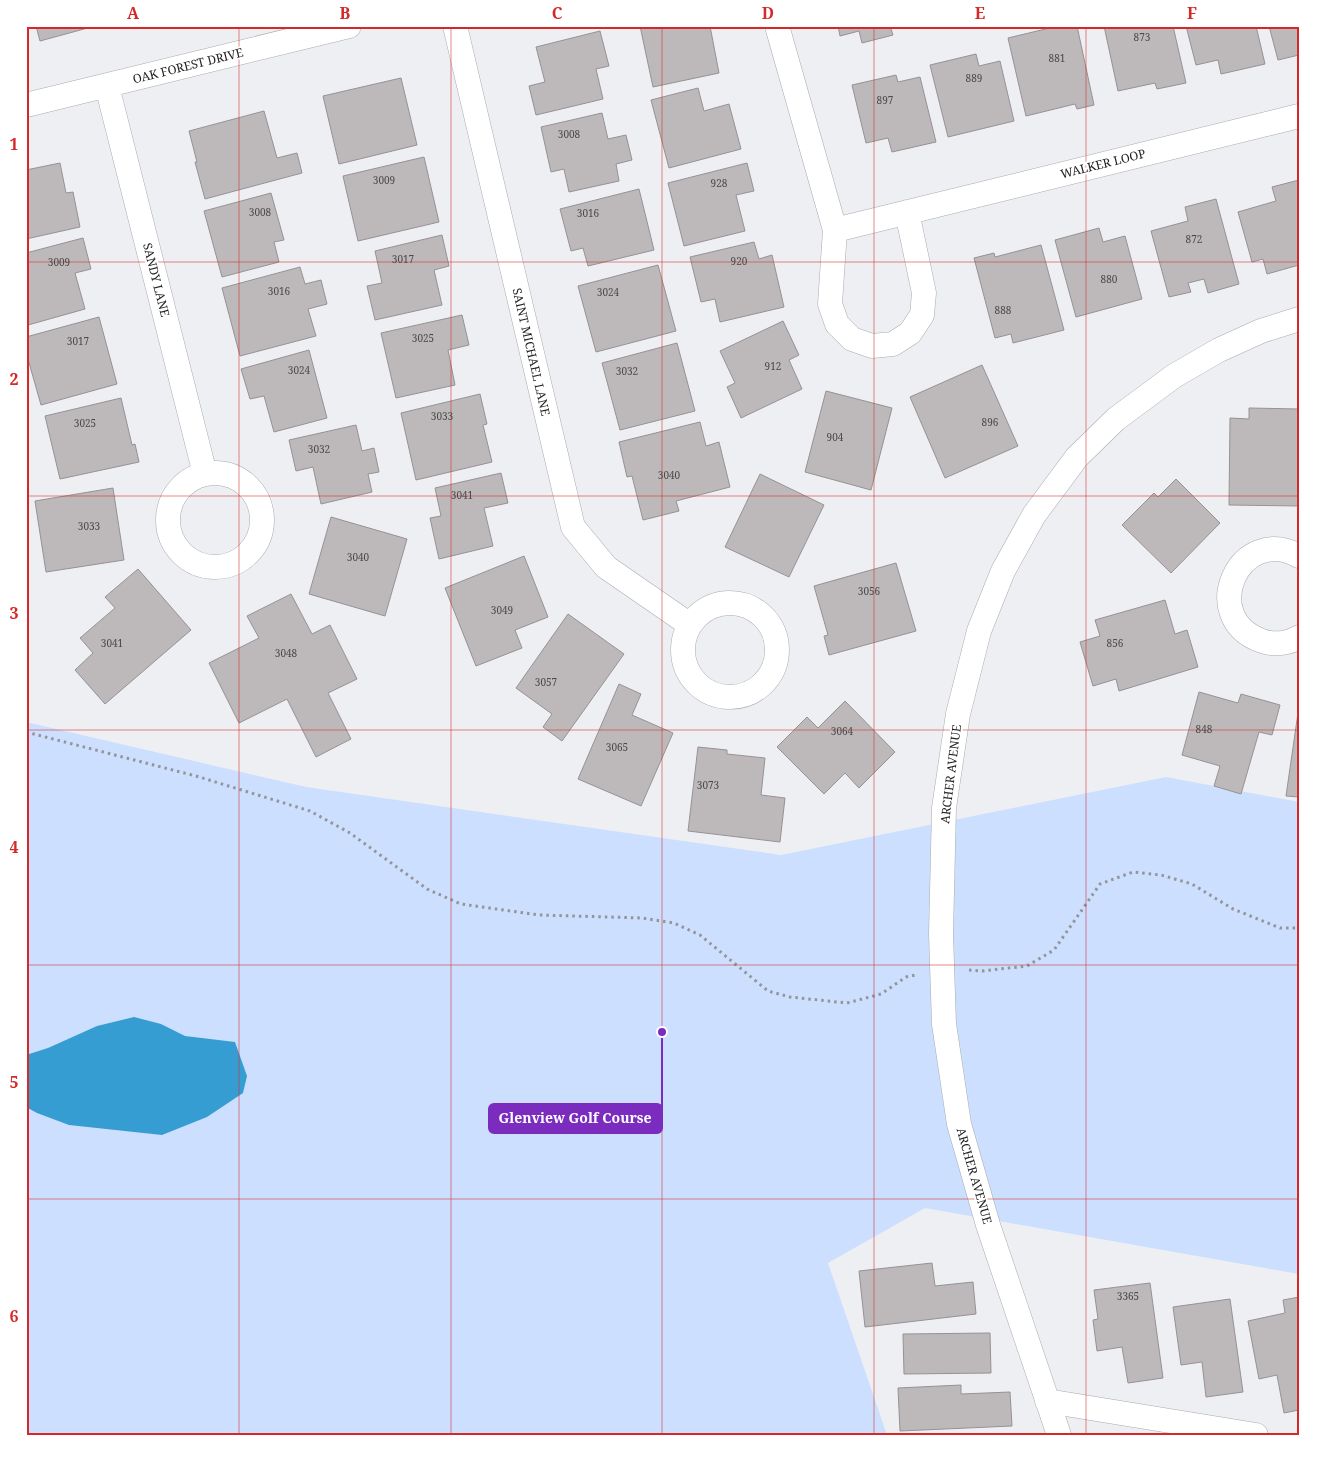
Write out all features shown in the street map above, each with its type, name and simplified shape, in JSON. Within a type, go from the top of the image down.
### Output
[{"type":"street","name":"OAK FOREST DRIVE","points":[[26,105],[349,26]]},
{"type":"street","name":"SAINT MICHAEL LANE","points":[[455,26],[573,527],[606,567],[690,625]]},
{"type":"street","points":[[777,26],[835,230],[830,304],[837,324],[852,339],[872,346],[893,344],[910,332],[922,314],[924,293],[907,212]]},
{"type":"street","name":"SANDY LANE","points":[[106,86],[205,474]]},
{"type":"street","name":"WALKER LOOP","points":[[835,230],[1299,116]]},
{"type":"street","name":"ARCHER AVENUE","points":[[1059,1435],[988,1225],[959,1124],[944,1024],[941,934],[945,799],[958,714],[977,640],[1003,571],[1034,515],[1076,457],[1116,419],[1174,376],[1219,350],[1261,331],[1299,319]]},
{"type":"street","points":[[1299,556],[1274,549],[1258,552],[1244,561],[1234,574],[1229,588],[1228,603],[1233,617],[1241,629],[1253,638],[1267,643],[1282,644],[1299,637]]},
{"type":"street","points":[[1047,1400],[1256,1435]]},
{"type":"path","points":[[26,732],[196,776],[310,811],[350,833],[427,889],[461,904],[538,914],[642,918],[674,923],[700,934],[768,991],[790,997],[847,1003],[881,994],[906,977],[942,968],[982,972],[1027,966],[1054,950],[1100,884],[1133,872],[1192,884],[1233,909],[1280,928],[1299,928]]},
{"type":"shaded area","points":[[26,722],[306,787],[781,855],[1166,777],[1299,802],[1299,1274],[925,1208],[828,1263],[887,1435],[26,1435]]},
{"type":"water","points":[[134,1017],[161,1024],[185,1036],[235,1042],[247,1076],[243,1093],[207,1117],[162,1135],[69,1125],[26,1107],[26,1055],[48,1048],[97,1026]]},
{"type":"building","points":[[36,26],[95,26],[40,41]]},
{"type":"building","points":[[640,26],[710,26],[719,73],[653,87]]},
{"type":"building","points":[[838,26],[890,26],[893,35],[862,43],[859,31],[840,36]]},
{"type":"building","points":[[1058,26],[1077,26],[1094,105],[1077,109],[1075,104],[1026,116],[1008,38]]},
{"type":"building","points":[[1104,26],[1173,26],[1186,83],[1157,89],[1155,83],[1118,91]]},
{"type":"building","points":[[1186,26],[1256,26],[1265,64],[1221,74],[1218,60],[1196,65]]},
{"type":"building","points":[[1269,26],[1299,26],[1299,55],[1278,60]]},
{"type":"building","points":[[600,31],[609,66],[596,69],[603,99],[536,115],[529,86],[545,82],[536,47]]},
{"type":"building","points":[[976,54],[979,66],[1000,61],[1014,121],[948,137],[930,65]]},
{"type":"building","points":[[896,75],[898,82],[920,77],[936,142],[892,152],[888,138],[866,143],[852,85]]},
{"type":"building","points":[[401,78],[417,145],[339,164],[323,96]]},
{"type":"building","points":[[698,88],[704,111],[729,104],[741,149],[669,168],[651,100]]},
{"type":"building","points":[[264,111],[277,158],[297,153],[302,173],[205,199],[189,131]]},
{"type":"building","points":[[602,113],[608,139],[626,135],[632,160],[616,164],[619,181],[569,192],[564,169],[551,172],[541,127]]},
{"type":"building","points":[[424,157],[439,222],[358,241],[343,176]]},
{"type":"building","points":[[60,163],[66,193],[73,192],[80,227],[26,239],[26,170]]},
{"type":"building","points":[[747,163],[754,191],[736,195],[745,231],[684,246],[668,183]]},
{"type":"building","points":[[1299,180],[1299,265],[1267,274],[1263,259],[1252,262],[1238,212],[1276,201],[1272,187]]},
{"type":"building","points":[[639,189],[654,250],[588,266],[583,248],[571,251],[560,209]]},
{"type":"building","points":[[271,193],[284,240],[274,242],[279,262],[222,277],[204,211]]},
{"type":"building","points":[[1216,199],[1239,284],[1208,293],[1204,279],[1188,283],[1191,292],[1169,297],[1151,231],[1188,221],[1185,207]]},
{"type":"building","points":[[1099,228],[1103,242],[1125,236],[1142,299],[1076,317],[1055,240]]},
{"type":"building","points":[[442,235],[449,266],[434,270],[442,305],[375,320],[367,286],[382,283],[375,251]]},
{"type":"building","points":[[83,238],[91,269],[75,273],[85,309],[28,325],[26,320],[26,253]]},
{"type":"building","points":[[754,242],[759,259],[772,255],[784,307],[720,322],[715,299],[701,302],[690,257]]},
{"type":"building","points":[[1041,245],[1064,330],[1013,343],[1011,334],[995,338],[974,258],[994,253],[995,257]]},
{"type":"building","points":[[658,265],[676,331],[596,352],[578,286]]},
{"type":"building","points":[[300,267],[305,284],[321,280],[327,304],[308,309],[316,336],[240,356],[222,288]]},
{"type":"building","points":[[462,315],[469,345],[448,350],[455,385],[396,398],[381,333]]},
{"type":"building","points":[[99,317],[117,384],[41,405],[26,352],[26,337]]},
{"type":"building","points":[[783,321],[799,355],[789,360],[802,389],[741,418],[727,387],[735,383],[720,351]]},
{"type":"building","points":[[677,343],[695,411],[620,430],[602,363]]},
{"type":"building","points":[[309,350],[327,418],[274,432],[264,396],[250,399],[241,369]]},
{"type":"building","points":[[982,365],[1018,446],[945,478],[910,397]]},
{"type":"building","points":[[826,391],[892,408],[871,490],[805,472]]},
{"type":"building","points":[[480,394],[487,424],[483,425],[492,462],[416,480],[401,413]]},
{"type":"building","points":[[121,398],[132,445],[135,444],[139,462],[60,479],[45,416]]},
{"type":"building","points":[[1249,408],[1299,409],[1299,506],[1229,505],[1230,418],[1249,419]]},
{"type":"building","points":[[700,422],[706,446],[719,442],[730,487],[676,501],[679,511],[643,520],[632,476],[627,477],[619,442]]},
{"type":"building","points":[[356,425],[362,451],[374,448],[379,472],[368,474],[372,492],[321,504],[313,467],[296,471],[289,440]]},
{"type":"building","points":[[501,473],[508,503],[484,508],[493,546],[439,559],[430,518],[441,516],[435,488]]},
{"type":"building","points":[[760,474],[824,505],[789,577],[725,547]]},
{"type":"building","points":[[1176,479],[1220,523],[1171,573],[1122,525],[1154,493],[1158,497]]},
{"type":"building","points":[[113,488],[124,560],[46,572],[35,501]]},
{"type":"building","points":[[331,517],[407,539],[385,616],[309,594]]},
{"type":"building","points":[[524,556],[548,617],[515,630],[522,648],[476,666],[445,588]]},
{"type":"building","points":[[896,563],[916,631],[829,655],[824,636],[828,635],[814,586]]},
{"type":"building","points":[[138,569],[191,630],[105,704],[75,670],[93,653],[80,638],[115,608],[105,597]]},
{"type":"building","points":[[291,594],[312,634],[330,625],[357,679],[328,693],[351,739],[316,757],[287,699],[239,723],[209,663],[259,638],[247,616]]},
{"type":"building","points":[[1165,600],[1175,634],[1187,630],[1198,667],[1119,691],[1116,679],[1093,686],[1080,642],[1100,636],[1095,620]]},
{"type":"building","points":[[568,614],[624,654],[562,741],[543,727],[552,714],[516,688]]},
{"type":"building","points":[[619,684],[641,694],[632,715],[673,733],[641,806],[578,779]]},
{"type":"building","points":[[1199,692],[1238,703],[1241,694],[1280,705],[1272,735],[1259,732],[1241,794],[1214,786],[1220,766],[1182,755]]},
{"type":"building","points":[[845,701],[895,752],[859,788],[845,773],[824,794],[777,747],[807,717],[818,728]]},
{"type":"building","points":[[1299,706],[1299,797],[1286,796]]},
{"type":"building","points":[[698,747],[727,750],[727,754],[765,758],[761,795],[785,798],[780,842],[688,831]]},
{"type":"building","points":[[932,1263],[935,1286],[973,1282],[976,1314],[865,1327],[859,1271]]},
{"type":"building","points":[[1150,1283],[1163,1378],[1128,1383],[1122,1347],[1097,1351],[1093,1320],[1098,1319],[1094,1290]]},
{"type":"building","points":[[1299,1297],[1299,1410],[1284,1413],[1277,1375],[1259,1379],[1248,1321],[1285,1313],[1283,1300]]},
{"type":"building","points":[[1230,1299],[1243,1392],[1206,1397],[1202,1362],[1181,1365],[1173,1307]]},
{"type":"building","points":[[990,1333],[991,1373],[904,1374],[903,1334]]},
{"type":"building","points":[[961,1385],[961,1394],[1010,1392],[1012,1426],[900,1431],[898,1388]]},
{"type":"place","name":"Glenview Golf Course","points":[[662,1032]]}]
